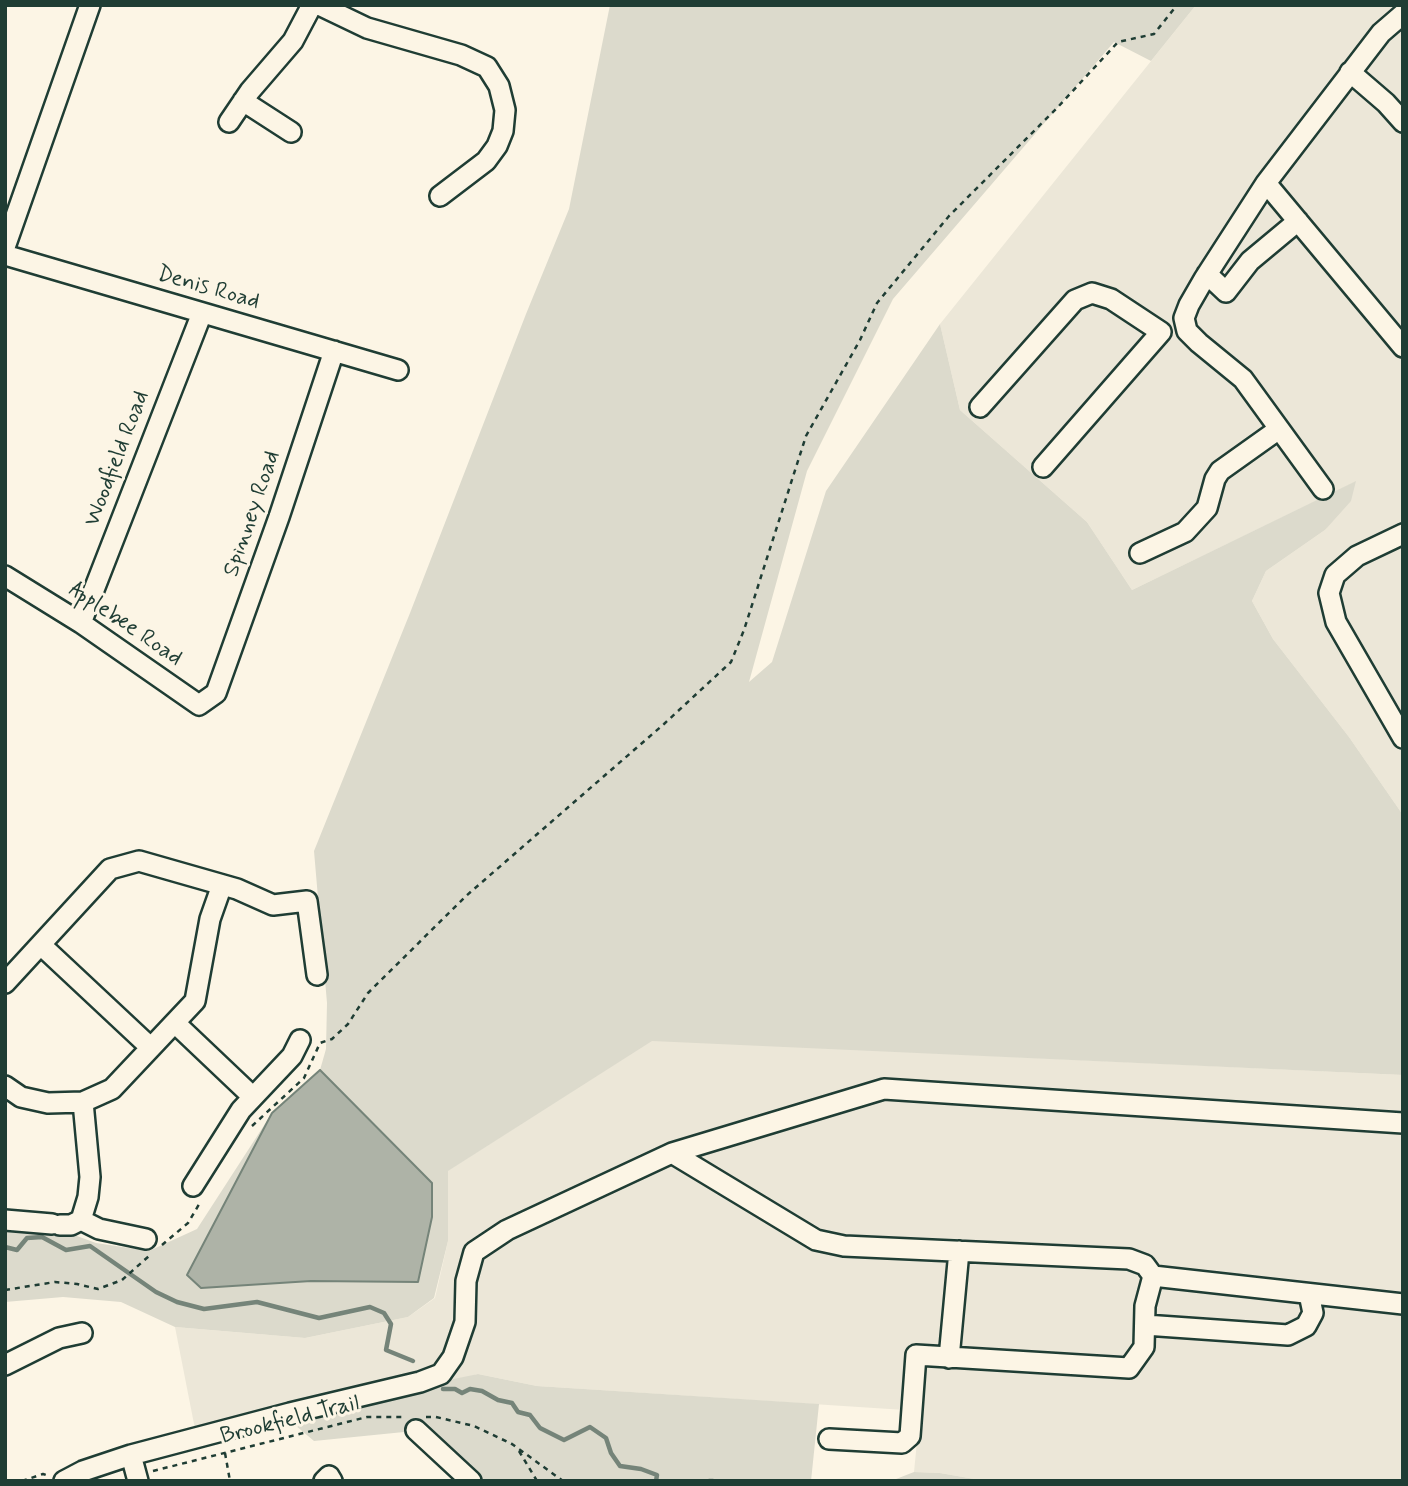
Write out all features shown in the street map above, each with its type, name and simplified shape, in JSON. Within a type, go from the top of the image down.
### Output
[{"type":"street","points":[[5,247],[90,5]]},
{"type":"street","points":[[229,122],[293,41],[312,5]]},
{"type":"street","points":[[319,5],[367,27],[461,55],[487,67],[499,86],[505,110],[503,131],[497,146],[486,160],[440,196]]},
{"type":"street","points":[[1323,489],[1243,379],[1187,331],[1184,318],[1207,274],[1266,183],[1381,33],[1403,14]]},
{"type":"street","points":[[1350,72],[1386,103],[1403,122]]},
{"type":"street","points":[[243,101],[291,132]]},
{"type":"street","points":[[1266,183],[1403,347]]},
{"type":"street","points":[[1207,274],[1226,292],[1250,261],[1298,221]]},
{"type":"street","name":"Denis Road","points":[[5,255],[398,370]]},
{"type":"street","points":[[980,407],[1075,300],[1092,293],[1111,299],[1161,332],[1187,331]]},
{"type":"street","name":"Woodfield Road","points":[[80,624],[202,313]]},
{"type":"street","points":[[1043,467],[1161,332]]},
{"type":"street","name":"Spinney Road","points":[[216,693],[279,517],[334,351]]},
{"type":"street","points":[[1140,552],[1185,532],[1207,508],[1220,471],[1279,429]]},
{"type":"street","points":[[1403,534],[1357,556],[1335,575],[1329,593],[1336,622],[1403,738]]},
{"type":"street","name":"Applebee Road","points":[[5,576],[199,705],[216,693]]},
{"type":"street","points":[[5,983],[110,869],[139,861],[222,885],[273,905],[307,901],[317,975]]},
{"type":"street","points":[[5,1086],[21,1097],[48,1103],[83,1102],[112,1089],[195,1001],[211,919],[222,885]]},
{"type":"street","points":[[41,945],[150,1047]]},
{"type":"street","points":[[175,1023],[253,1097]]},
{"type":"street","points":[[200,1189],[216,1146],[241,1110],[292,1056],[300,1040]]},
{"type":"street","points":[[64,1481],[83,1471],[131,1455],[420,1382],[440,1374],[453,1357],[465,1322],[466,1281],[474,1252],[507,1230],[672,1153],[884,1089],[1403,1123]]},
{"type":"street","points":[[5,1220],[71,1225],[81,1220],[88,1197],[90,1177],[83,1102]]},
{"type":"street","points":[[672,1153],[816,1240],[844,1246],[1129,1259],[1145,1265],[1153,1276],[1403,1304]]},
{"type":"street","points":[[81,1220],[151,1248]]},
{"type":"street","points":[[949,1358],[959,1251]]},
{"type":"street","points":[[829,1440],[902,1443],[911,1436],[916,1355],[1129,1368],[1144,1347],[1145,1306],[1153,1276]]},
{"type":"street","points":[[1145,1325],[1288,1335],[1306,1326],[1312,1313],[1309,1294]]},
{"type":"street","points":[[5,1365],[59,1338],[82,1333]]},
{"type":"street","points":[[415,1421],[471,1481]]},
{"type":"street","points":[[131,1455],[137,1478]]},
{"type":"street","points":[[324,1481],[329,1476],[332,1481]]},
{"type":"path","points":[[246,1133],[304,1078],[320,1043],[332,1039],[348,1024],[368,993],[466,896],[664,724],[731,662],[744,630],[806,436],[860,340],[877,303],[949,216],[1057,108],[1118,42],[1154,34],[1177,5]]},
{"type":"path","points":[[5,1290],[55,1282],[98,1289],[122,1280],[151,1248],[188,1223],[200,1189]]},
{"type":"path","name":"Brookfield Trail","points":[[137,1478],[367,1417],[415,1421],[436,1417],[474,1426],[517,1448],[563,1481]]},
{"type":"path","points":[[517,1448],[537,1481]]},
{"type":"path","points":[[225,1453],[230,1481]]},
{"type":"path","points":[[22,1481],[43,1474],[64,1481]]},
{"type":"shaded area","points":[[610,5],[1196,5],[1151,61],[1114,42],[893,299],[807,471],[749,682],[772,662],[826,491],[940,324],[960,410],[1087,522],[1132,590],[1356,481],[1351,501],[1325,530],[1266,571],[1252,601],[1273,639],[1349,737],[1403,815],[1403,1075],[652,1041],[448,1171],[448,1241],[434,1298],[408,1317],[305,1338],[175,1327],[121,1302],[63,1297],[5,1302],[5,1214],[17,1214],[96,1243],[149,1251],[197,1229],[272,1113],[320,1070],[326,1049],[327,1003],[314,851],[569,209]]},
{"type":"shaded area","points":[[1196,5],[1403,5],[1403,815],[1349,737],[1273,639],[1252,601],[1266,571],[1325,530],[1355,482],[1132,590],[1087,522],[960,410],[940,324]]},
{"type":"shaded area","points":[[652,1040],[1403,1075],[1403,1481],[986,1481],[940,1473],[914,1472],[920,1411],[537,1386],[478,1374],[295,1425],[290,1405],[195,1429],[175,1327],[305,1338],[408,1317],[435,1298],[448,1241],[447,1171]]},
{"type":"shaded area","points":[[320,1070],[432,1183],[432,1217],[418,1282],[311,1281],[201,1288],[187,1275],[272,1113]]},
{"type":"shaded area","points":[[478,1374],[537,1386],[819,1404],[811,1481],[488,1481],[475,1475],[466,1461],[424,1430],[314,1441],[295,1425],[444,1381]]},
{"type":"shaded area","points":[[914,1472],[940,1473],[986,1481],[891,1481]]},
{"type":"waterway","points":[[5,1247],[17,1250],[27,1238],[42,1237],[66,1250],[90,1246],[156,1292],[177,1302],[204,1309],[257,1302],[319,1318],[370,1307],[384,1313],[391,1324],[386,1350],[413,1361]]},
{"type":"waterway","points":[[443,1389],[455,1389],[462,1393],[470,1389],[482,1391],[498,1400],[512,1403],[518,1412],[530,1415],[540,1428],[564,1440],[590,1427],[606,1438],[611,1453],[620,1466],[657,1475],[656,1481]]}]
